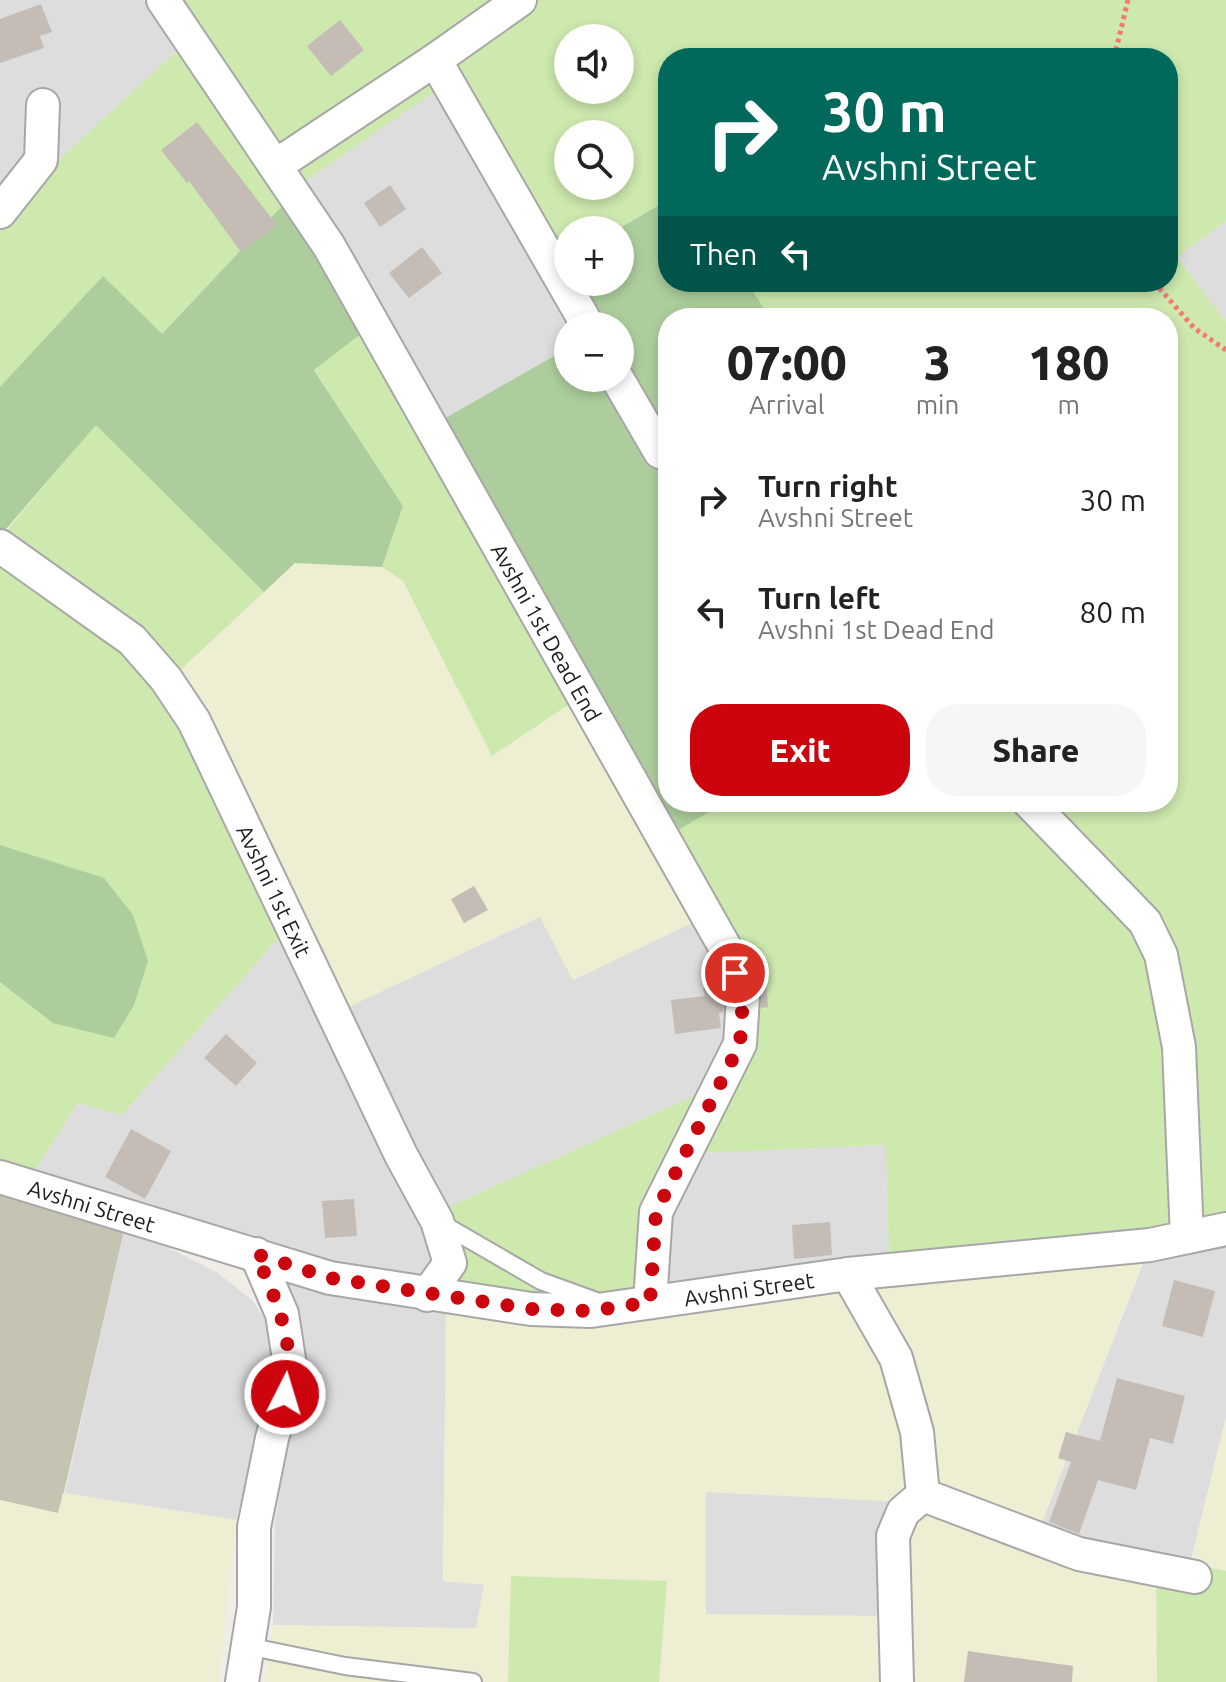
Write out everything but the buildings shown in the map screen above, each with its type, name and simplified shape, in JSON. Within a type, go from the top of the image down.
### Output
[{"type":"street","name":"Avshni 1st Dead End","points":[[163,0],[329,246],[726,949],[743,997],[740,1044],[656,1212],[650,1302]]},
{"type":"street","points":[[275,166],[520,0]]},
{"type":"street","points":[[435,60],[580,312]]},
{"type":"street","points":[[0,212],[41,160],[43,105]]},
{"type":"street","points":[[625,392],[658,449]]},
{"type":"street","name":"Avshni 1st Exit","points":[[0,546],[132,640],[166,679],[194,721],[401,1155],[437,1221],[450,1263],[427,1295]]},
{"type":"street","points":[[1039,812],[1145,922],[1161,955],[1179,1047],[1187,1237]]},
{"type":"street","name":"Avshni Street","points":[[0,1177],[330,1278],[531,1309],[591,1311],[848,1274],[1150,1245],[1226,1229]]},
{"type":"street","points":[[242,1682],[254,1607],[254,1527],[272,1438],[291,1372],[282,1314],[256,1254]]},
{"type":"street","points":[[848,1274],[896,1358],[917,1432],[923,1495]]},
{"type":"street","points":[[923,1495],[1079,1554],[1195,1577]]},
{"type":"street","points":[[897,1682],[893,1536],[903,1512],[923,1495]]},
{"type":"lane","points":[[437,1221],[541,1281],[613,1308]]},
{"type":"lane","points":[[247,1646],[345,1666],[473,1682]]},
{"type":"path","points":[[1116,48],[1128,0]]},
{"type":"path","points":[[1163,292],[1177,308]]},
{"type":"path","points":[[1178,310],[1194,328],[1226,350]]},
{"type":"shaded area","points":[[0,0],[144,0],[179,49],[51,167],[0,231]]},
{"type":"shaded area","points":[[453,78],[554,246],[554,296],[584,296],[594,312],[554,312],[554,356],[440,421],[301,184]]},
{"type":"shaded area","points":[[1226,221],[1226,322],[1178,258]]},
{"type":"shaded area","points":[[295,563],[382,567],[403,581],[492,756],[571,703],[694,922],[573,980],[540,917],[346,1008],[176,674]]},
{"type":"shaded area","points":[[540,917],[573,980],[694,922],[724,983],[726,1032],[705,1091],[444,1209],[346,1008]]},
{"type":"shaded area","points":[[284,932],[396,1163],[437,1262],[427,1277],[371,1274],[246,1241],[34,1171],[78,1103],[123,1114]]},
{"type":"shaded area","points":[[887,1145],[889,1256],[666,1289],[666,1212],[696,1153]]},
{"type":"shaded area","points":[[0,1193],[125,1226],[59,1514],[0,1500]]},
{"type":"shaded area","points":[[125,1226],[218,1273],[253,1301],[272,1331],[278,1360],[236,1520],[65,1493]]},
{"type":"shaded area","points":[[1226,1241],[1226,1417],[1190,1564],[1037,1535],[1146,1256]]},
{"type":"shaded area","points":[[1146,1256],[1037,1535],[933,1491],[863,1281]]},
{"type":"shaded area","points":[[280,1278],[396,1305],[446,1310],[443,1581],[485,1584],[476,1629],[273,1625],[275,1523],[285,1448],[294,1425],[303,1373]]},
{"type":"shaded area","points":[[839,1285],[885,1363],[906,1439],[907,1482],[888,1501],[706,1492],[706,1614],[884,1616],[890,1682],[659,1682],[667,1582],[512,1576],[508,1682],[265,1682],[273,1625],[476,1628],[484,1585],[443,1581],[446,1310]]},
{"type":"shaded area","points":[[1226,1417],[1226,1571],[1190,1564]]},
{"type":"shaded area","points":[[706,1492],[888,1501],[882,1524],[884,1616],[706,1615]]},
{"type":"shaded area","points":[[63,1493],[236,1520],[219,1682],[0,1682],[0,1500],[58,1513]]},
{"type":"shaded area","points":[[932,1513],[1156,1582],[1157,1682],[907,1682],[908,1530],[919,1514]]},
{"type":"green space","points":[[178,0],[1226,0],[1226,221],[1178,256],[1178,48],[658,48],[658,206],[634,220],[634,216],[554,216],[554,245],[453,79],[301,184]]},
{"type":"green space","points":[[179,49],[284,204],[162,334],[0,387],[0,231],[51,167]]},
{"type":"green space","points":[[284,204],[362,333],[314,370],[403,506],[382,567],[295,563],[264,592],[96,425],[0,536],[0,387],[103,276],[162,334]]},
{"type":"green space","points":[[658,206],[658,292],[753,292],[764,308],[658,308],[658,802],[440,421],[554,356],[554,392],[634,392],[634,312],[594,312],[584,296],[634,296],[634,220]]},
{"type":"green space","points":[[1178,258],[1226,322],[1226,1218],[1152,1233],[889,1256],[886,1145],[696,1153],[752,1042],[675,832],[709,812],[1178,812],[1178,308],[764,308],[753,292],[1178,292]]},
{"type":"green space","points":[[362,333],[571,703],[492,756],[403,581],[382,567],[403,506],[314,369]]},
{"type":"green space","points":[[96,424],[264,592],[176,674],[1,537]]},
{"type":"green space","points":[[0,566],[116,642],[184,723],[284,932],[122,1115],[78,1103],[34,1171],[0,1160],[0,982],[24,999],[33,857],[0,845]]},
{"type":"green space","points":[[664,812],[709,812],[675,832]]},
{"type":"green space","points":[[0,845],[104,878],[133,915],[148,961],[134,1005],[114,1038],[53,1023],[0,982]]},
{"type":"green space","points":[[705,1091],[634,1294],[616,1299],[446,1288],[461,1265],[464,1248],[444,1209]]},
{"type":"green space","points":[[1156,1557],[1226,1571],[1226,1682],[1157,1682]]},
{"type":"green space","points":[[511,1576],[667,1581],[659,1682],[508,1682]]},
{"type":"route","points":[[285,1394],[291,1372],[282,1314],[256,1254],[330,1278],[531,1309],[591,1311],[650,1302],[656,1212],[740,1044],[743,997],[735,973]]}]
